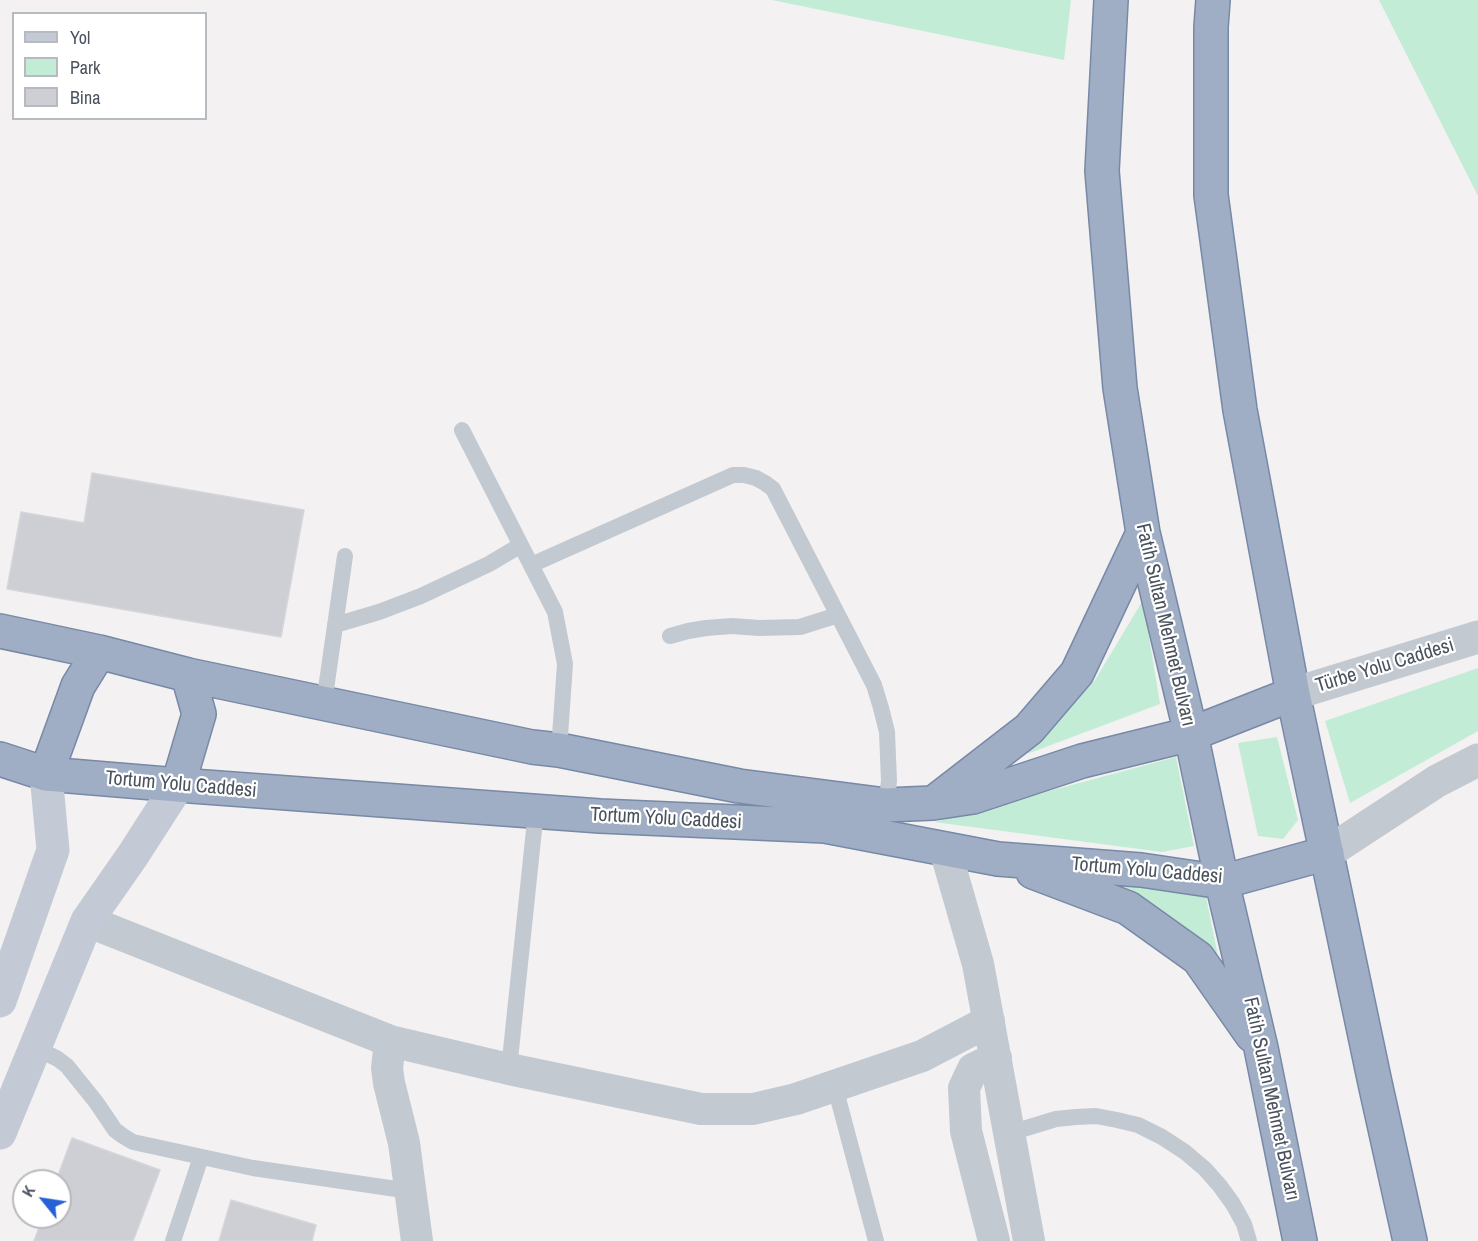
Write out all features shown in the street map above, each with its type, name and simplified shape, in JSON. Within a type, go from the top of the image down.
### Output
[{"type":"highway","name":"Fatih Sultan Mehmet Bulvarı","points":[[1111,0],[1102,171],[1120,388],[1143,533],[1191,734],[1222,882],[1261,1048],[1300,1241]]},
{"type":"highway","points":[[1216,9],[1211,195],[1240,410],[1293,694],[1372,1072],[1410,1241]]},
{"type":"highway","points":[[933,803],[1029,729],[1077,673],[1143,533]]},
{"type":"highway","name":"Tortum Yolu Caddesi","points":[[0,632],[99,652],[188,675],[532,747],[559,750],[740,786],[886,805],[933,803],[973,797],[1082,761],[1191,734],[1293,694]]},
{"type":"highway","points":[[46,774],[78,686],[99,652]]},
{"type":"highway","points":[[178,785],[199,714],[188,675]]},
{"type":"highway","name":"Tortum Yolu Caddesi","points":[[0,759],[46,774],[178,785],[600,816],[825,826],[998,859],[1141,870],[1222,882],[1327,854]]},
{"type":"highway","points":[[998,859],[1128,908],[1180,945],[1198,958],[1261,1048]]},
{"type":"main road","points":[[0,1001],[53,850],[46,774]]},
{"type":"main road","points":[[0,1133],[87,921],[178,785]]},
{"type":"street","name":"Türbe Yolu Caddesi","points":[[1293,694],[1478,637]]},
{"type":"street","points":[[1327,854],[1437,782],[1478,760]]},
{"type":"street","points":[[945,849],[978,963],[1029,1241]]},
{"type":"street","points":[[87,921],[390,1041],[509,1069],[701,1109],[753,1109],[796,1100],[922,1056],[989,1021]]},
{"type":"street","points":[[390,1041],[387,1068],[389,1083],[404,1143],[417,1241]]},
{"type":"street","points":[[994,1241],[966,1131],[964,1088],[973,1069],[996,1058]]},
{"type":"lane","points":[[462,430],[555,612],[565,664],[559,750]]},
{"type":"lane","points":[[531,565],[733,475],[756,478],[773,489],[874,685],[887,732],[889,781],[886,805]]},
{"type":"lane","points":[[335,625],[421,596],[480,568],[521,545]]},
{"type":"lane","points":[[324,703],[345,556]]},
{"type":"lane","points":[[670,636],[706,628],[732,626],[800,627],[838,615]]},
{"type":"lane","points":[[509,1069],[536,811]]},
{"type":"lane","points":[[34,1049],[52,1056],[67,1066],[115,1130],[133,1142],[253,1168],[410,1191]]},
{"type":"lane","points":[[834,1087],[876,1241]]},
{"type":"lane","points":[[1010,1133],[1056,1119],[1076,1117],[1107,1118],[1138,1125],[1185,1152],[1205,1169],[1233,1204],[1244,1224],[1249,1241]]},
{"type":"lane","points":[[173,1241],[201,1157]]},
{"type":"green space","points":[[772,0],[1071,0],[1064,60]]},
{"type":"green space","points":[[1379,0],[1478,0],[1478,196]]},
{"type":"green space","points":[[1143,600],[1160,704],[1027,754],[1095,680]]},
{"type":"green space","points":[[1478,668],[1478,731],[1350,803],[1325,721]]},
{"type":"green space","points":[[1277,737],[1298,820],[1283,839],[1258,836],[1238,743]]},
{"type":"green space","points":[[1176,757],[1194,846],[1162,852],[934,822]]},
{"type":"green space","points":[[1080,876],[1206,897],[1220,966]]},
{"type":"building","points":[[92,473],[304,510],[281,637],[7,589],[21,512],[84,523]]},
{"type":"building","points":[[72,1138],[160,1170],[133,1241],[34,1241],[38,1229],[72,1229],[72,1169],[60,1169]]},
{"type":"building","points":[[231,1200],[316,1225],[312,1241],[219,1241]]}]
